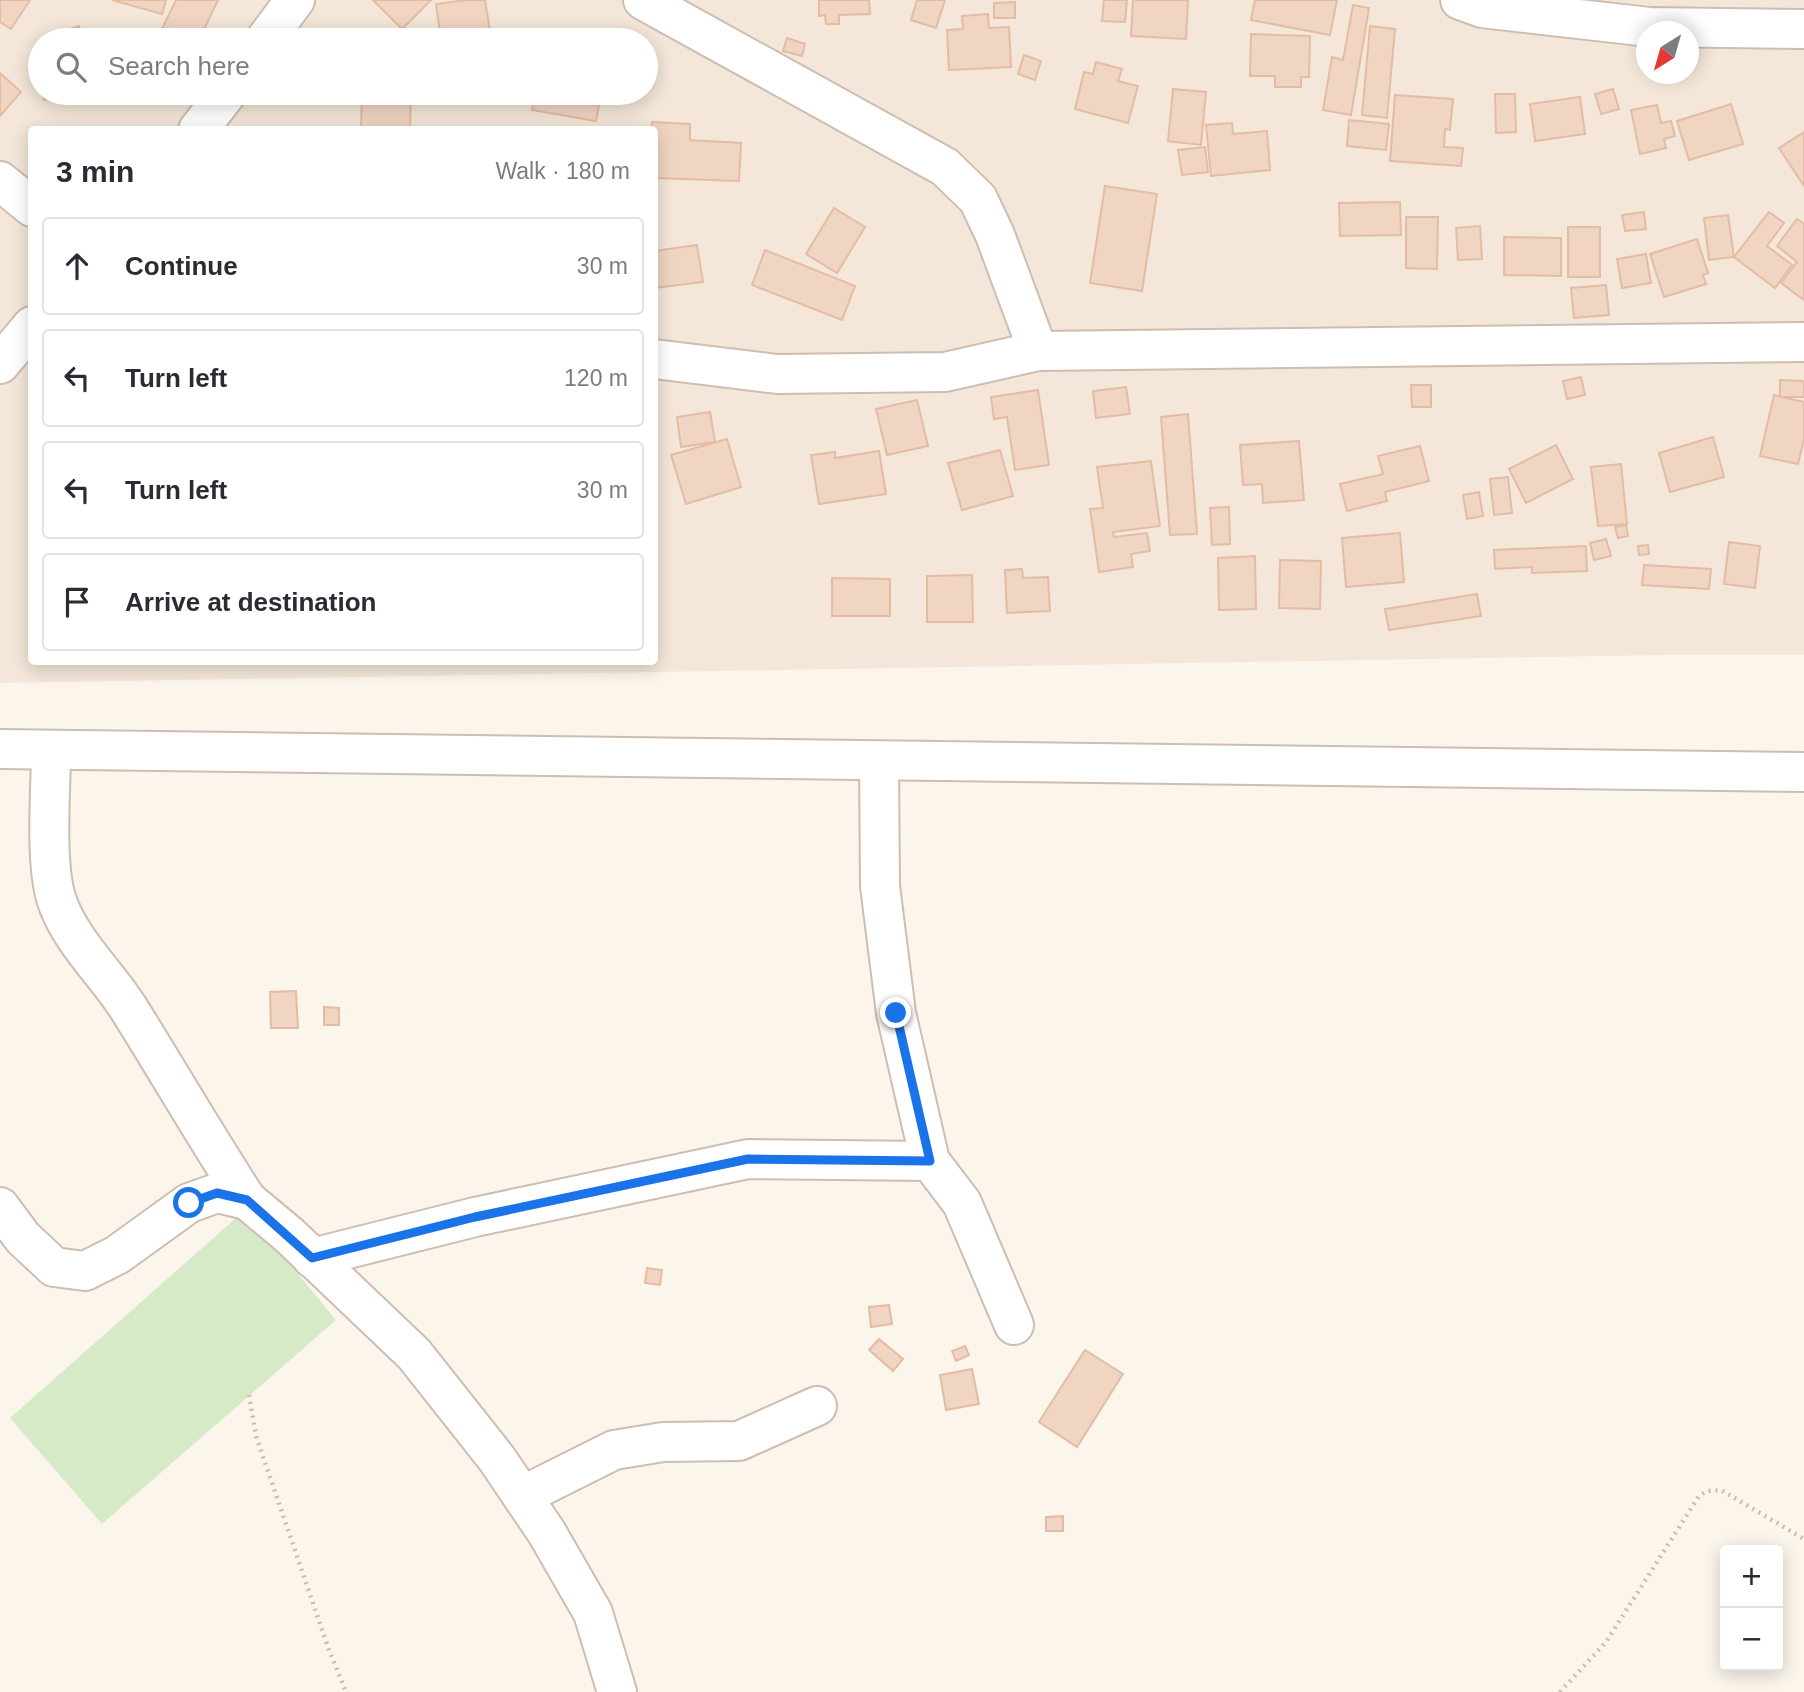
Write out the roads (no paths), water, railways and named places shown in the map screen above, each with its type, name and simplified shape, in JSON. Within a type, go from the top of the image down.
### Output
[{"type":"street","points":[[274,28],[295,0]]},
{"type":"street","points":[[643,0],[945,167],[978,199],[995,235],[1038,351]]},
{"type":"street","points":[[1461,0],[1482,8],[1649,27],[1804,29]]},
{"type":"street","points":[[0,181],[28,204]]},
{"type":"street","points":[[0,364],[28,331]]},
{"type":"street","points":[[658,359],[777,374],[944,372],[1038,351],[1804,342]]},
{"type":"street","points":[[0,749],[1804,772]]},
{"type":"street","points":[[51,750],[51,869],[58,903],[82,948],[128,1007],[200,1129],[247,1200],[414,1354],[497,1459],[547,1533],[593,1613],[617,1692]]},
{"type":"street","points":[[879,761],[880,886],[896,1013],[930,1161],[962,1203],[1014,1325]]},
{"type":"street","points":[[312,1258],[475,1217],[748,1159],[930,1161]]},
{"type":"street","points":[[0,1206],[23,1238],[54,1267],[85,1271],[117,1255],[189,1203],[217,1193],[247,1200]]},
{"type":"street","points":[[523,1496],[614,1450],[663,1442],[739,1441],[817,1406]]}]
